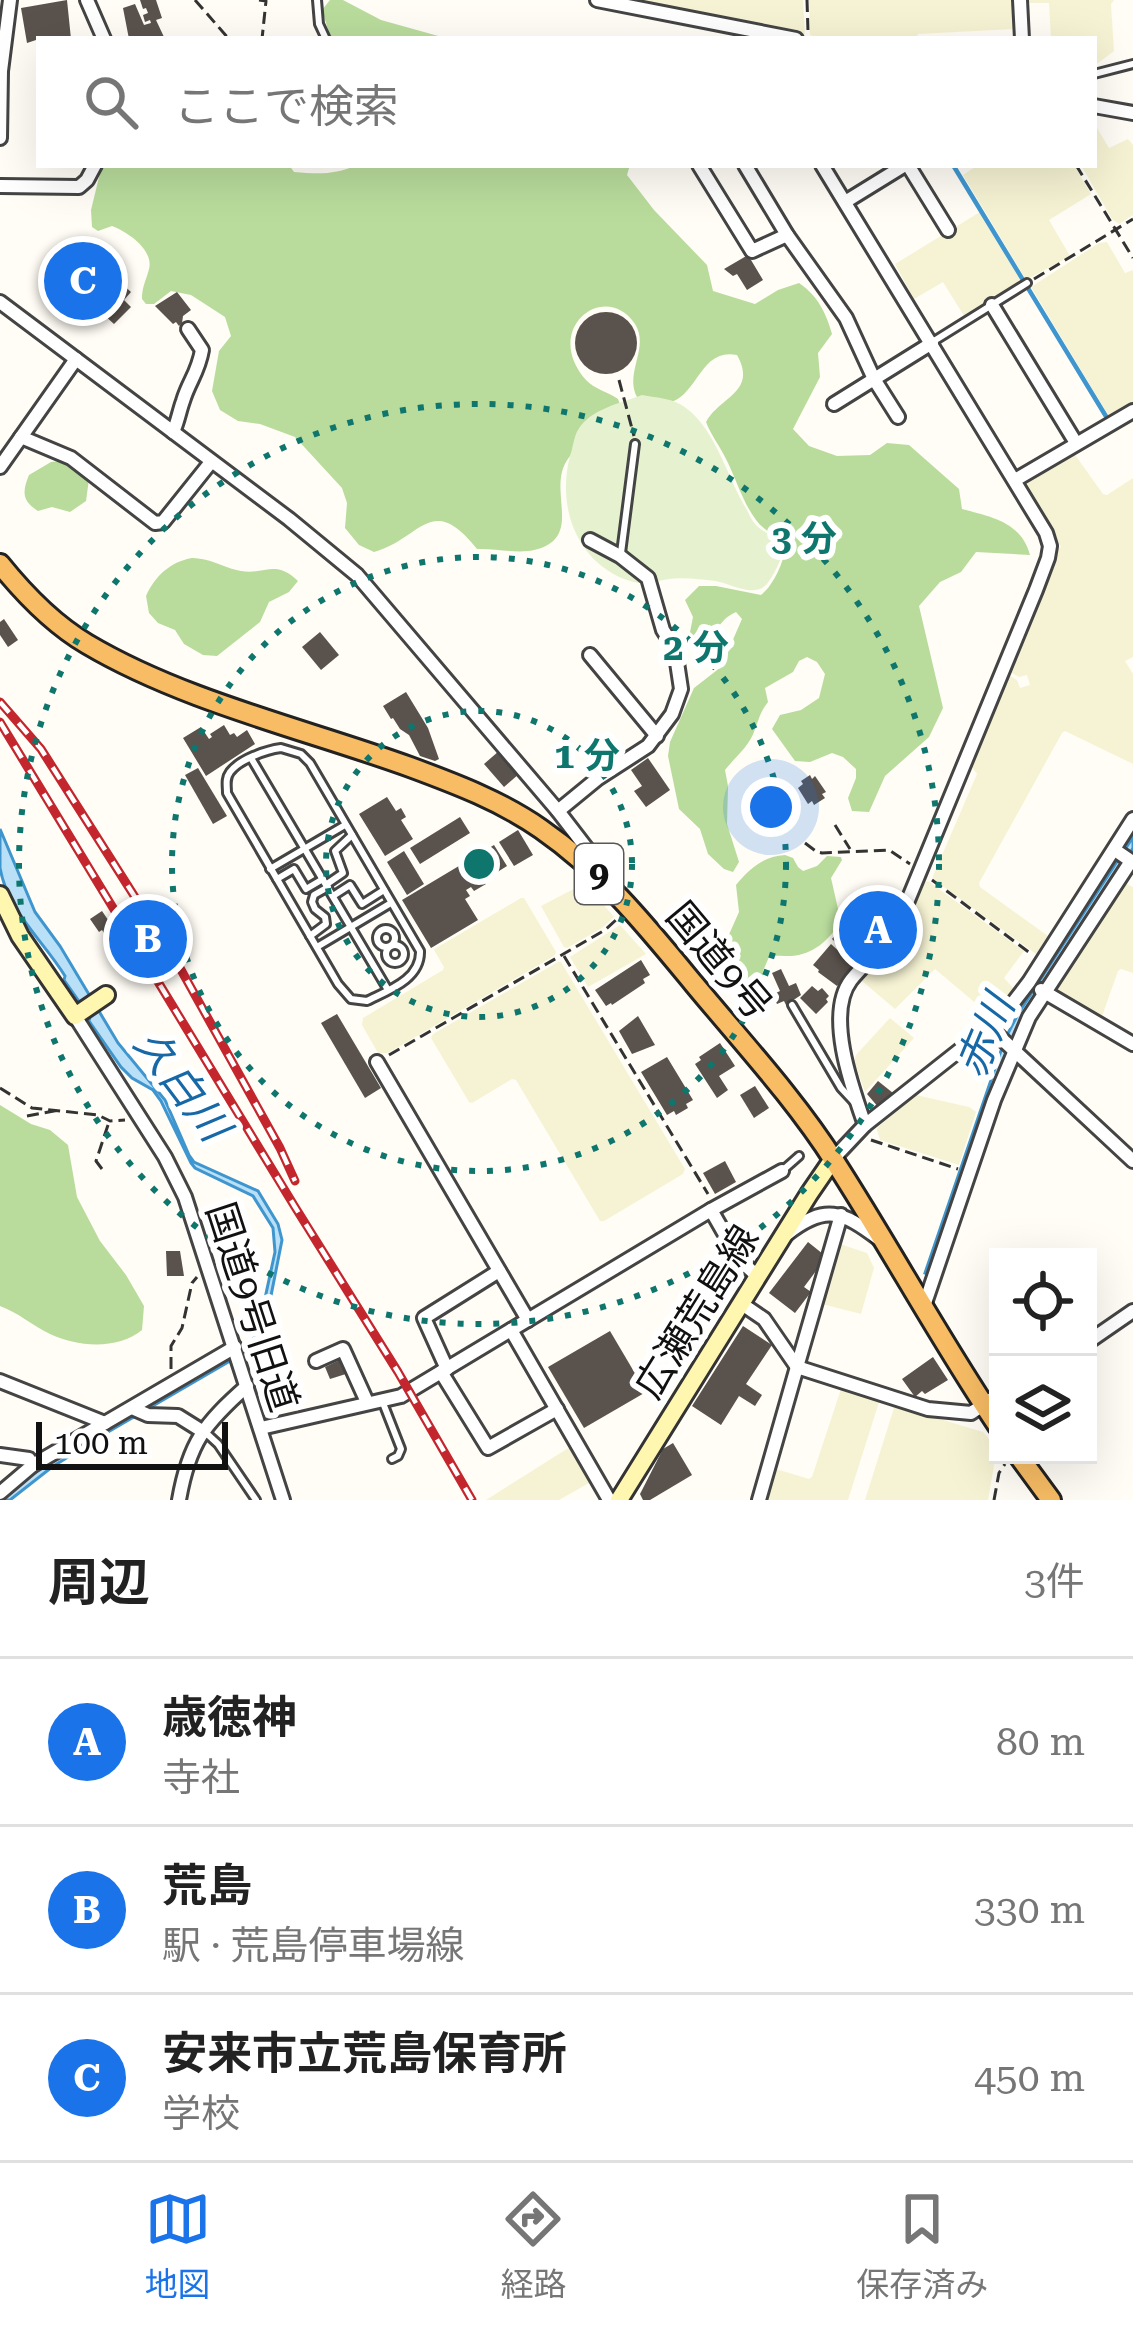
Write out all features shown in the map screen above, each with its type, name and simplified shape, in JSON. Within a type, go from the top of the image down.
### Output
[{"type":"highway","name":"国道9号","points":[[0,564],[35,603],[85,643],[201,696],[494,801],[591,867],[757,1059],[833,1159],[923,1306],[989,1397]]},
{"type":"highway","points":[[1023,1464],[1051,1500]]},
{"type":"main road","points":[[0,895],[20,936],[90,1006]]},
{"type":"main road","name":"広瀬荒島線","points":[[619,1500],[833,1159]]},
{"type":"street","points":[[0,138],[1,71],[10,0]]},
{"type":"street","points":[[87,0],[103,36]]},
{"type":"street","points":[[597,0],[778,36]]},
{"type":"street","points":[[1020,0],[1022,36]]},
{"type":"street","points":[[1097,107],[1133,113]]},
{"type":"street","points":[[0,186],[79,187],[93,168]]},
{"type":"street","points":[[701,168],[752,250],[787,235]]},
{"type":"street","points":[[747,168],[846,318],[898,417]]},
{"type":"street","points":[[824,168],[1015,480],[1050,546],[892,936],[853,979],[840,1002],[838,1016],[862,1129]]},
{"type":"street","points":[[845,202],[902,168]]},
{"type":"street","points":[[909,168],[948,230]]},
{"type":"street","points":[[0,302],[357,575],[591,854],[591,867]]},
{"type":"street","points":[[992,305],[1076,443]]},
{"type":"street","points":[[173,431],[202,350],[188,328]]},
{"type":"street","points":[[834,404],[931,343]]},
{"type":"street","points":[[0,467],[76,359]]},
{"type":"street","points":[[1015,480],[1133,411]]},
{"type":"street","points":[[21,437],[70,458],[155,523],[163,522],[211,462]]},
{"type":"street","points":[[557,812],[648,746],[678,703],[681,689],[675,649],[657,614],[648,578],[590,540]]},
{"type":"street","points":[[590,656],[657,736]]},
{"type":"street","points":[[923,1306],[994,1100],[1029,1017],[1126,856],[1133,819]]},
{"type":"street","points":[[833,1159],[862,1129],[1010,1008],[1126,856]]},
{"type":"street","points":[[1029,982],[1133,1044]]},
{"type":"street","name":"国道9号旧道","points":[[90,1006],[136,1114],[185,1196],[283,1500]]},
{"type":"street","points":[[989,1027],[1133,1161]]},
{"type":"street","points":[[377,1062],[528,1320]]},
{"type":"street","points":[[261,1428],[401,1396],[782,1171]]},
{"type":"street","points":[[714,1209],[739,1259],[758,1277]]},
{"type":"street","points":[[782,1238],[819,1215],[841,1215],[885,1244]]},
{"type":"street","points":[[759,1500],[841,1215]]},
{"type":"street","points":[[499,1271],[424,1318],[444,1370],[488,1448],[557,1409]]},
{"type":"street","points":[[742,1304],[764,1319],[796,1367],[928,1409],[971,1413],[989,1401]]},
{"type":"street","points":[[1097,1336],[1133,1311]]},
{"type":"street","points":[[512,1330],[608,1498]]},
{"type":"street","points":[[0,1493],[33,1466],[105,1424],[138,1411],[235,1347]]},
{"type":"street","points":[[316,1361],[343,1349],[374,1401]]},
{"type":"street","points":[[0,1381],[105,1424]]},
{"type":"street","points":[[179,1500],[190,1455],[202,1431],[247,1386]]},
{"type":"street","points":[[138,1411],[173,1414],[202,1431]]},
{"type":"street","points":[[0,1455],[28,1459],[33,1466]]},
{"type":"lane","points":[[317,0],[325,36]]},
{"type":"lane","points":[[1097,73],[1133,64]]},
{"type":"lane","points":[[931,343],[1026,284]]},
{"type":"lane","points":[[620,556],[635,444]]},
{"type":"lane","points":[[299,728],[296,740],[301,754],[420,951],[419,967],[409,977],[367,1001],[351,999],[338,984],[227,794],[227,777],[251,758],[281,748],[301,754]]},
{"type":"lane","points":[[251,758],[388,990]]},
{"type":"lane","points":[[270,869],[346,824]]},
{"type":"lane","points":[[276,879],[294,869],[306,889],[326,883],[343,873],[335,850],[352,836]]},
{"type":"lane","points":[[310,936],[326,924],[312,902],[326,883]]},
{"type":"lane","points":[[333,896],[350,885],[362,904],[385,890]]},
{"type":"lane","points":[[316,947],[392,902]]},
{"type":"lane","points":[[371,915],[381,931],[379,944],[390,946],[388,959],[399,962],[409,977]]},
{"type":"lane","points":[[792,1005],[841,1088],[857,1105]]},
{"type":"lane","points":[[782,1171],[799,1156]]},
{"type":"lane","points":[[374,1401],[401,1449],[392,1459]]},
{"type":"lane","points":[[202,1431],[218,1444],[256,1500]]},
{"type":"path","points":[[195,0],[227,36]]},
{"type":"path","points":[[259,0],[266,1],[262,36]]},
{"type":"path","points":[[806,0],[808,36]]},
{"type":"path","points":[[1078,168],[1133,258]]},
{"type":"path","points":[[1026,284],[1133,219]]},
{"type":"path","points":[[620,380],[635,444]]},
{"type":"path","points":[[835,826],[850,850]]},
{"type":"path","points":[[805,843],[817,852],[890,850],[1042,962]]},
{"type":"path","points":[[377,1062],[605,930],[631,908]]},
{"type":"path","points":[[563,954],[714,1209]]},
{"type":"path","points":[[0,1088],[32,1108],[98,1115],[110,1121],[130,1120],[136,1114]]},
{"type":"path","points":[[27,1116],[61,1109]]},
{"type":"path","points":[[102,1169],[96,1161],[110,1121]]},
{"type":"path","points":[[862,1129],[877,1143],[959,1169]]},
{"type":"path","points":[[174,1383],[171,1346],[182,1328],[192,1283],[209,1271]]},
{"type":"path","points":[[994,1500],[999,1473],[1008,1464]]},
{"type":"shaded area","points":[[636,0],[803,0],[805,34],[803,35]]},
{"type":"shaded area","points":[[809,0],[1013,0],[1014,29],[917,36],[810,35]]},
{"type":"shaded area","points":[[1025,0],[1114,0],[1114,51],[1097,64],[1097,36],[1051,36],[1049,3]]},
{"type":"shaded area","points":[[1097,128],[1109,148],[1128,139],[1133,145],[1133,215],[1119,224],[1083,168],[1097,168]]},
{"type":"shaded area","points":[[974,168],[1076,168],[1091,194],[1049,220],[1070,256],[1026,280],[963,175]]},
{"type":"shaded area","points":[[980,212],[1023,284],[966,319],[943,282],[914,299],[895,264]]},
{"type":"shaded area","points":[[1107,242],[1125,273],[1133,270],[1133,403],[1111,416],[1031,287]]},
{"type":"shaded area","points":[[1073,452],[1103,494],[1133,478],[1133,657],[1125,661],[1133,674],[1133,764],[1062,733],[979,883],[1048,936],[1036,954],[933,876],[977,774],[970,764],[1007,674],[1020,688],[1030,685],[1027,675],[1019,677],[1008,671],[1061,547],[1024,481]]},
{"type":"shaded area","points":[[928,881],[1024,951],[1004,978],[1014,989],[991,1016],[935,969],[895,1009],[862,981],[902,937]]},
{"type":"shaded area","points":[[585,883],[614,917],[567,948],[541,906]]},
{"type":"shaded area","points":[[1124,883],[1133,887],[1133,973],[1118,971],[1101,1019],[1054,994],[1053,988]]},
{"type":"shaded area","points":[[521,898],[556,952],[554,956],[388,1053],[378,1053],[362,1025],[363,1018],[443,970],[436,948]]},
{"type":"shaded area","points":[[620,925],[646,954],[588,987],[570,957]]},
{"type":"shaded area","points":[[558,962],[685,1169],[604,1221],[516,1080],[469,1102],[431,1038]]},
{"type":"shaded area","points":[[890,1018],[914,1038],[865,1092],[856,1055]]},
{"type":"shaded area","points":[[916,1095],[976,1112],[959,1165],[880,1140],[878,1127]]},
{"type":"shaded area","points":[[840,1244],[867,1253],[874,1268],[861,1314],[822,1304]]},
{"type":"shaded area","points":[[841,1389],[879,1402],[848,1500],[766,1500],[776,1469],[812,1477]]},
{"type":"shaded area","points":[[894,1408],[983,1432],[989,1439],[989,1464],[994,1464],[988,1500],[865,1500]]},
{"type":"shaded area","points":[[570,1447],[576,1450],[589,1483],[559,1500],[486,1500]]},
{"type":"green space","points":[[330,0],[343,0],[381,20],[438,36],[330,36],[322,10]]},
{"type":"green space","points":[[101,168],[291,168],[319,173],[349,168],[629,168],[627,175],[654,210],[707,265],[713,291],[755,304],[799,283],[820,306],[832,334],[818,353],[820,377],[793,429],[809,446],[837,456],[870,455],[887,443],[909,445],[959,489],[962,509],[1012,528],[1030,555],[976,552],[961,572],[940,582],[919,606],[943,708],[929,737],[885,776],[869,812],[852,811],[848,798],[856,769],[843,757],[832,753],[810,762],[795,761],[772,729],[780,715],[801,710],[819,698],[825,674],[817,662],[807,657],[799,661],[793,672],[765,688],[768,702],[753,735],[725,770],[727,824],[739,862],[733,872],[724,869],[708,854],[700,829],[679,809],[668,756],[694,688],[721,667],[742,619],[736,612],[700,641],[690,632],[693,617],[685,600],[699,586],[761,595],[778,572],[786,546],[751,513],[706,422],[740,386],[742,367],[737,355],[714,359],[677,399],[663,403],[637,397],[633,379],[640,342],[635,324],[622,311],[594,308],[574,328],[570,343],[574,361],[589,383],[618,399],[622,410],[566,462],[558,536],[534,550],[477,549],[461,532],[437,521],[374,552],[359,545],[345,528],[347,503],[342,488],[295,437],[238,421],[220,410],[212,391],[219,351],[231,336],[225,317],[191,295],[171,291],[154,304],[146,304],[142,294],[148,255],[132,237],[112,226],[98,231],[92,227],[91,210]]},
{"type":"green space","points":[[642,395],[676,402],[697,418],[752,520],[779,542],[781,558],[762,588],[749,590],[692,578],[631,581],[607,570],[582,544],[566,493],[577,433],[598,412]]},
{"type":"green space","points":[[60,461],[89,479],[86,501],[70,512],[52,507],[38,511],[25,496],[29,475]]},
{"type":"green space","points":[[192,558],[241,571],[276,569],[298,581],[289,592],[269,602],[260,622],[217,656],[203,655],[184,644],[175,630],[158,623],[149,613],[146,596],[164,571]]},
{"type":"green space","points":[[785,855],[803,871],[827,856],[841,857],[831,878],[841,922],[813,950],[769,957],[759,1002],[749,1010],[723,948],[739,912],[736,885],[758,864]]},
{"type":"green space","points":[[0,1105],[50,1130],[68,1145],[77,1197],[144,1306],[142,1330],[121,1341],[72,1342],[0,1306]]},
{"type":"water","points":[[0,829],[35,912],[118,1043],[165,1100],[189,1155],[194,1162],[258,1191],[278,1224],[282,1240],[264,1331],[259,1342],[243,1354],[242,1348],[252,1341],[259,1326],[275,1252],[273,1228],[253,1196],[195,1168],[161,1101],[121,1067],[89,1021],[65,976],[10,898],[0,868]]},
{"type":"water","points":[[1133,837],[1133,848],[1024,1016],[931,1275],[925,1273],[1005,1039]]},
{"type":"water","points":[[229,1356],[230,1361],[52,1467],[10,1500],[0,1500],[3,1493],[106,1427]]},
{"type":"building","points":[[67,0],[71,36],[36,36],[27,43],[21,8]]},
{"type":"building","points":[[140,0],[156,0],[162,18],[156,20],[164,36],[128,36],[123,8],[135,4],[144,25],[151,23],[145,22],[143,15],[148,13]]},
{"type":"building","points":[[84,249],[131,292],[124,300],[131,307],[114,324],[60,275]]},
{"type":"building","points":[[748,255],[763,280],[747,290],[737,274],[724,269]]},
{"type":"building","points":[[177,292],[191,310],[179,326],[155,306]]},
{"type":"building","points":[[606,312],[628,321],[637,343],[628,365],[606,374],[584,365],[575,343],[584,321]]},
{"type":"building","points":[[4,619],[18,640],[8,647],[0,635]]},
{"type":"building","points":[[320,632],[339,655],[321,670],[302,647]]},
{"type":"building","points":[[406,692],[428,728],[439,759],[435,761],[420,756],[409,735],[383,706]]},
{"type":"building","points":[[224,725],[237,737],[247,730],[255,744],[206,776],[183,738],[201,727],[209,739]]},
{"type":"building","points":[[499,751],[519,774],[504,787],[484,764]]},
{"type":"building","points":[[648,758],[670,790],[646,807],[634,791],[642,786],[631,770]]},
{"type":"building","points":[[198,768],[227,816],[213,824],[185,775]]},
{"type":"building","points":[[810,775],[826,792],[814,805],[812,801],[808,804],[798,788]]},
{"type":"building","points":[[387,797],[396,811],[401,808],[406,817],[401,820],[413,839],[385,856],[359,814]]},
{"type":"building","points":[[460,817],[470,833],[420,864],[410,848]]},
{"type":"building","points":[[518,830],[533,855],[514,866],[499,842]]},
{"type":"building","points":[[494,845],[507,866],[483,881],[486,884],[466,890],[470,896],[465,899],[478,920],[431,948],[402,900]]},
{"type":"building","points":[[404,851],[424,884],[407,895],[387,862]]},
{"type":"building","points":[[102,911],[136,961],[126,967],[118,966],[110,954],[116,951],[90,919]]},
{"type":"building","points":[[837,933],[860,950],[852,962],[855,965],[837,986],[813,965],[831,944],[843,955],[846,952],[832,939]]},
{"type":"building","points":[[641,960],[650,975],[643,979],[645,983],[606,1006],[595,990]]},
{"type":"building","points":[[781,969],[789,986],[796,983],[801,995],[786,1005],[784,1001],[777,1004],[772,995],[780,991],[772,973]]},
{"type":"building","points":[[812,986],[829,996],[816,1014],[800,998]]},
{"type":"building","points":[[337,1014],[381,1088],[365,1098],[321,1023]]},
{"type":"building","points":[[638,1016],[655,1045],[632,1054],[619,1031]]},
{"type":"building","points":[[720,1043],[735,1066],[719,1076],[728,1090],[717,1098],[695,1064]]},
{"type":"building","points":[[667,1057],[693,1100],[676,1115],[674,1111],[667,1115],[641,1072]]},
{"type":"building","points":[[878,1081],[893,1093],[879,1108],[867,1094]]},
{"type":"building","points":[[755,1086],[769,1108],[754,1118],[740,1095]]},
{"type":"building","points":[[725,1161],[736,1182],[715,1194],[703,1173]]},
{"type":"building","points":[[808,1242],[823,1254],[804,1287],[811,1292],[795,1313],[769,1293]]},
{"type":"building","points":[[166,1251],[180,1251],[184,1276],[167,1276]]},
{"type":"building","points":[[743,1326],[772,1345],[746,1384],[762,1395],[755,1406],[739,1396],[721,1425],[692,1406]]},
{"type":"building","points":[[610,1331],[646,1392],[584,1428],[548,1367]]},
{"type":"building","points":[[933,1357],[948,1380],[915,1397],[902,1379]]},
{"type":"building","points":[[342,1359],[349,1373],[330,1379],[325,1367]]},
{"type":"building","points":[[673,1443],[692,1475],[643,1500],[640,1494],[663,1449]]},
{"type":"waterway","points":[[955,168],[1107,418]]},
{"type":"railway","points":[[0,702],[41,749],[180,968],[295,1181]]},
{"type":"railway","points":[[0,722],[472,1500]]},
{"type":"place","name":"安来市立荒島保育所","points":[[83,281]]},
{"type":"place","name":"歳徳神","points":[[878,930]]},
{"type":"place","name":"荒島","points":[[148,939]]},
{"type":"water label","name":"赤川","points":[[985,1036]]},
{"type":"water label","name":"久白川","points":[[182,1085]]}]
